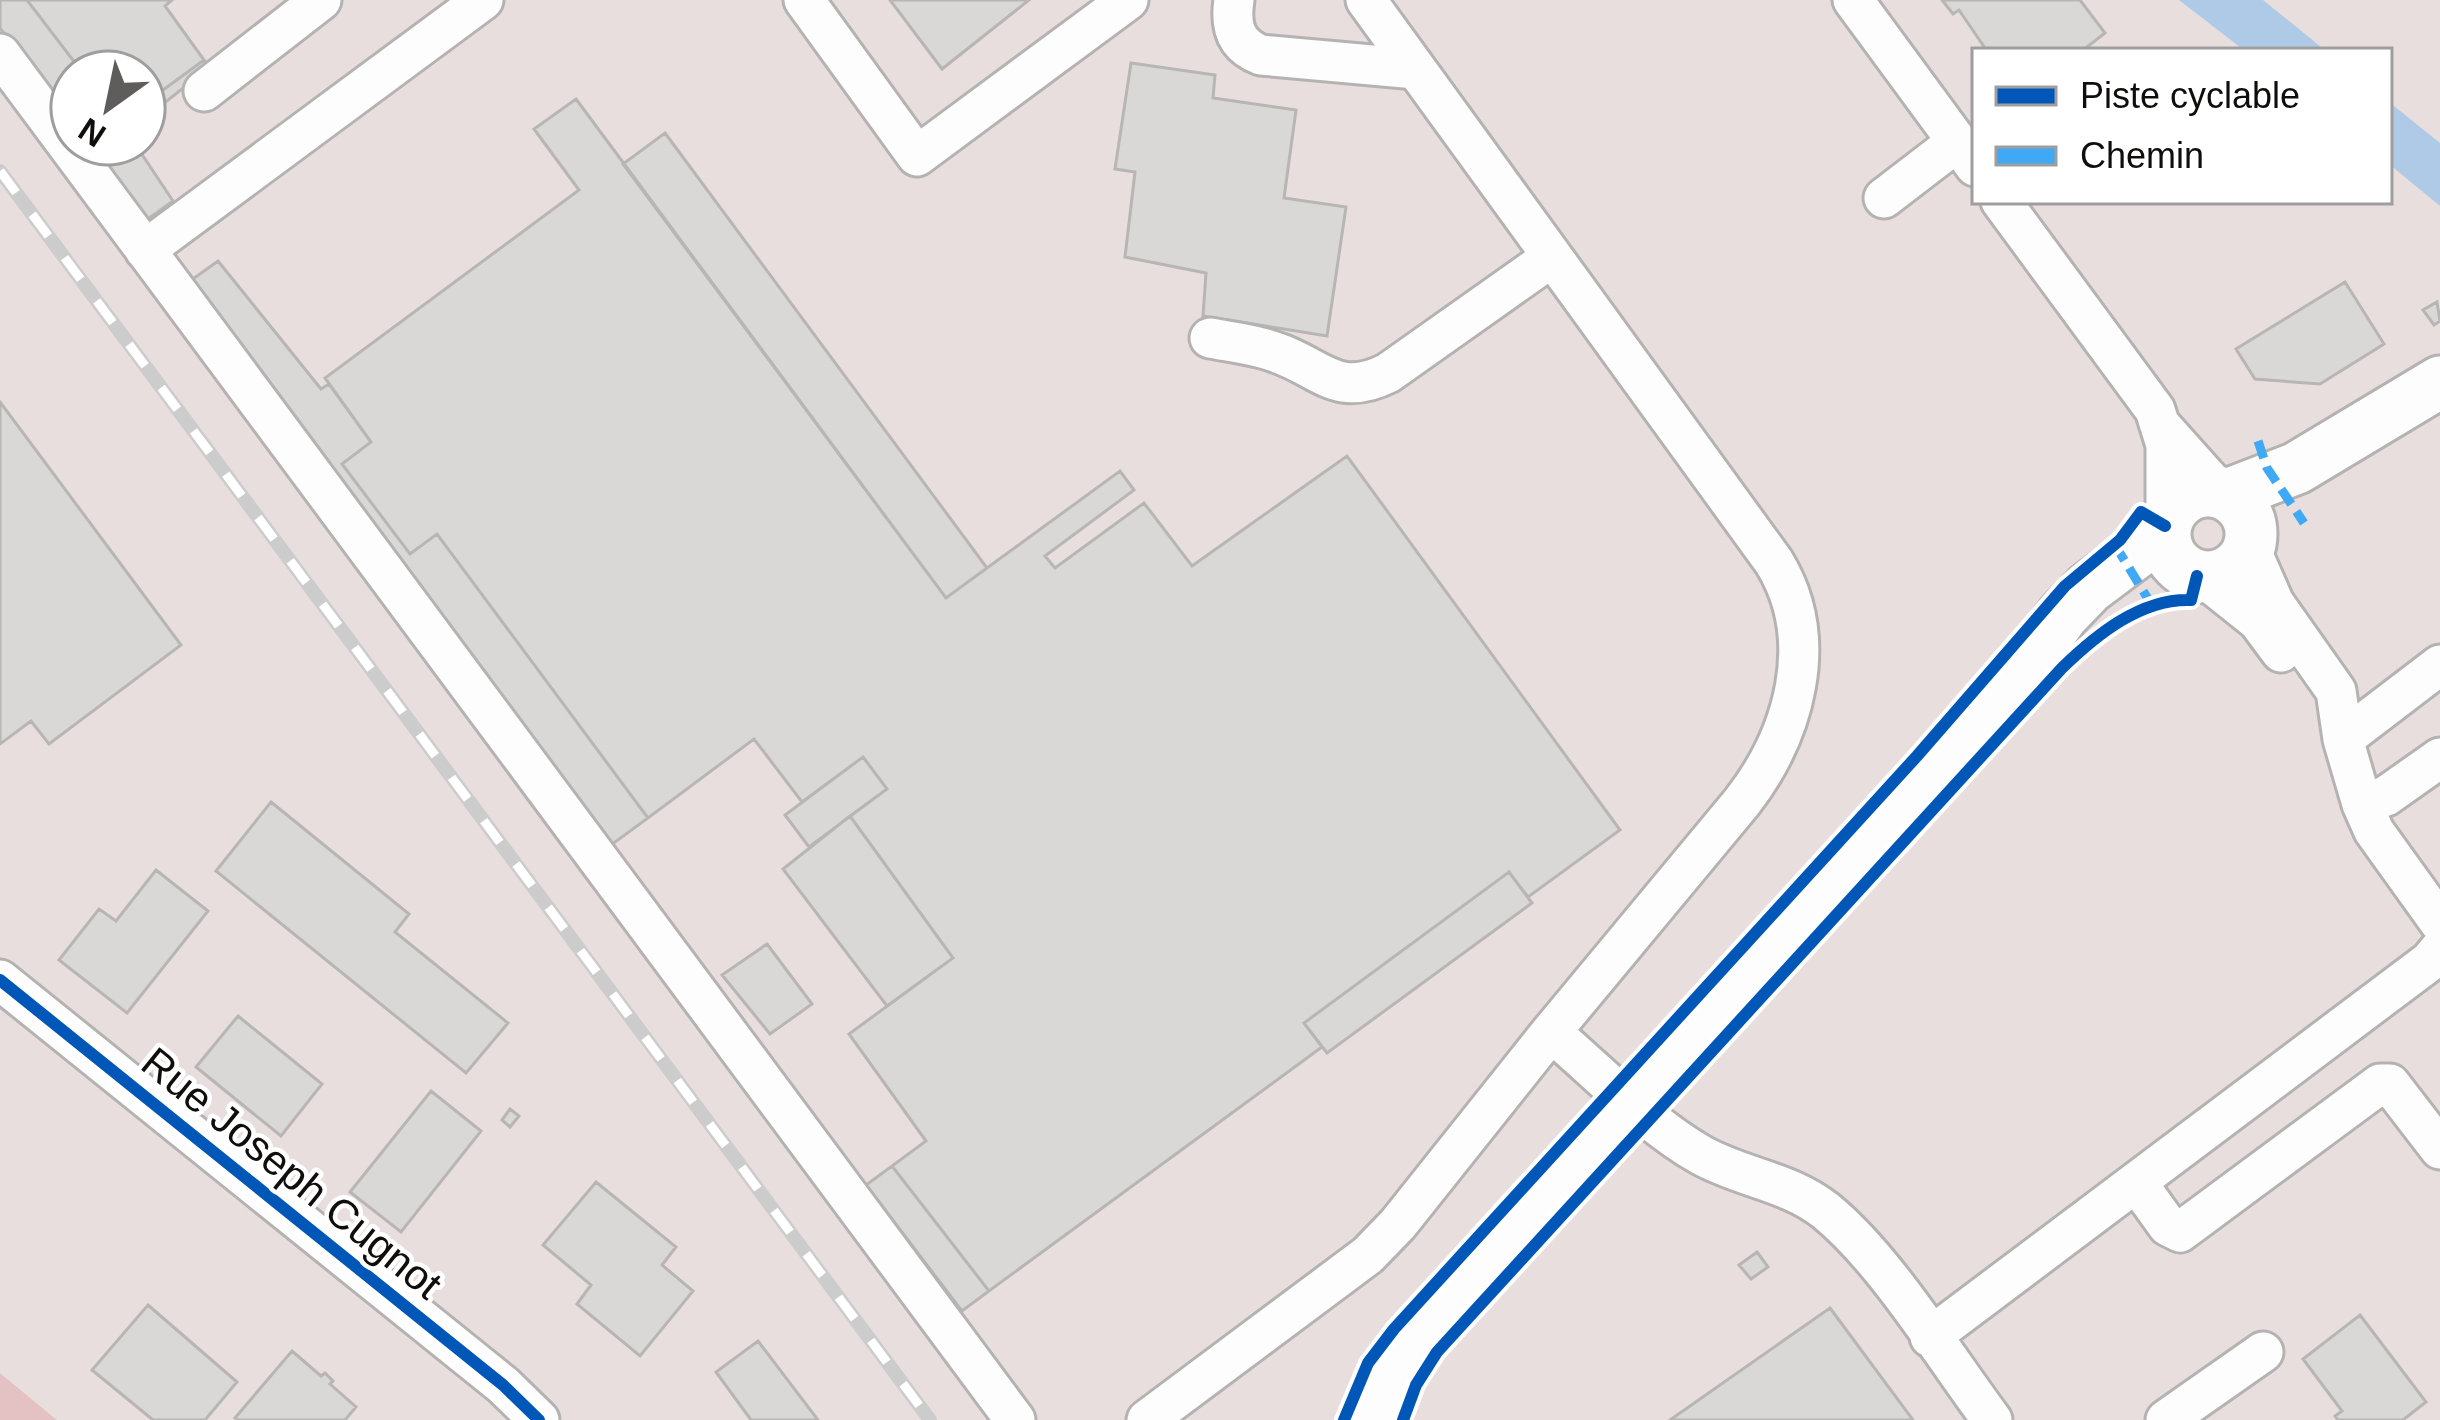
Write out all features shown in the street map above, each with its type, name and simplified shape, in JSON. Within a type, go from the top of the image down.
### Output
[{"type":"main road","points":[[1373,1420],[1387,1382],[1410,1346],[2018,677],[2052,628],[2089,588],[2180,550],[2229,572],[2237,518],[2262,485],[2440,382]]},
{"type":"main road","points":[[2237,518],[2290,505],[2440,414]]},
{"type":"main road","points":[[2180,550],[2175,506],[2188,495],[2204,490],[2237,518]]},
{"type":"street","points":[[204,91],[321,0]]},
{"type":"street","points":[[145,250],[483,0]]},
{"type":"street","points":[[804,0],[917,156],[1128,0]]},
{"type":"street","points":[[1234,0],[1234,32],[1244,47],[1261,56],[1416,69]]},
{"type":"street","points":[[1148,1420],[1368,1255],[1398,1224],[1758,782],[1789,720],[1798,660],[1791,595],[1774,562],[1366,0]]},
{"type":"street","points":[[1852,0],[1966,154],[1884,197]]},
{"type":"street","points":[[0,54],[1015,1420]]},
{"type":"street","points":[[2003,204],[2139,385],[2162,427],[2237,518],[2274,603],[2339,697],[2344,739],[2374,832],[2440,923]]},
{"type":"street","points":[[1210,338],[1280,353],[1337,382],[1364,383],[1388,373],[1552,257]]},
{"type":"street","points":[[2162,427],[2180,550],[2258,621],[2344,739]]},
{"type":"street","points":[[2344,739],[2440,665]]},
{"type":"street","points":[[2362,804],[2386,796],[2440,758]]},
{"type":"street","points":[[1930,1337],[2430,962],[2440,949]]},
{"type":"street","name":"Rue Joseph Cugnot","points":[[0,980],[503,1385],[539,1420]]},
{"type":"street","points":[[1551,1032],[1689,1148],[1789,1188],[1827,1212],[1859,1243],[1992,1420]]},
{"type":"street","points":[[2137,1183],[2168,1226],[2180,1232],[2380,1084],[2390,1084],[2440,1149]]},
{"type":"street","points":[[2166,1420],[2263,1352]]},
{"type":"shaded area","points":[[0,0],[2440,0],[2440,1420],[57,1420],[0,1373]]},
{"type":"shaded area","points":[[0,1373],[57,1420],[0,1420]]},
{"type":"water","points":[[2179,0],[2263,0],[2322,48],[2241,48]]},
{"type":"water","points":[[2392,104],[2440,143],[2440,206],[2392,166]]},
{"type":"building","points":[[0,0],[27,0],[64,48],[48,48],[48,92],[0,28]]},
{"type":"building","points":[[27,0],[172,0],[165,6],[204,60],[168,86],[168,48],[64,48]]},
{"type":"building","points":[[890,0],[1029,0],[942,69]]},
{"type":"building","points":[[1942,0],[2080,0],[2105,33],[2086,48],[1985,48],[1959,10],[1953,14]]},
{"type":"building","points":[[204,60],[210,67],[168,100],[168,86]]},
{"type":"building","points":[[1131,63],[1215,75],[1213,98],[1296,110],[1284,198],[1346,207],[1327,336],[1203,316],[1206,273],[1125,257],[1135,172],[1115,169]]},
{"type":"building","points":[[576,99],[946,598],[1120,471],[1134,490],[1045,556],[1055,568],[1144,503],[1192,566],[1347,456],[1620,830],[1528,897],[1509,872],[1304,1023],[1322,1047],[989,1291],[892,1166],[926,1141],[849,1034],[953,958],[850,816],[887,789],[863,757],[802,802],[754,739],[648,818],[437,534],[410,554],[342,464],[371,442],[325,378],[579,190],[534,129]]},
{"type":"building","points":[[665,133],[987,568],[946,598],[623,164]]},
{"type":"building","points":[[108,168],[151,168],[173,201],[145,221]]},
{"type":"building","points":[[218,261],[321,389],[329,384],[371,442],[342,464],[410,554],[437,534],[648,818],[611,845],[190,281]]},
{"type":"building","points":[[2345,282],[2384,344],[2320,384],[2255,379],[2236,349]]},
{"type":"building","points":[[2437,302],[2440,321],[2434,325],[2423,310]]},
{"type":"building","points":[[0,402],[181,645],[49,744],[31,721],[0,744]]},
{"type":"building","points":[[863,757],[887,789],[809,847],[785,815]]},
{"type":"building","points":[[271,802],[409,914],[395,932],[508,1023],[466,1073],[216,871]]},
{"type":"building","points":[[850,816],[953,958],[887,1006],[783,869]]},
{"type":"building","points":[[156,870],[208,911],[127,1013],[59,960],[99,909],[116,921]]},
{"type":"building","points":[[1509,872],[1532,903],[1327,1053],[1304,1023]]},
{"type":"building","points":[[767,944],[812,1004],[770,1034],[722,975]]},
{"type":"building","points":[[238,1016],[322,1084],[281,1136],[196,1067]]},
{"type":"building","points":[[431,1091],[481,1131],[401,1232],[350,1192]]},
{"type":"building","points":[[510,1109],[519,1116],[510,1127],[502,1120]]},
{"type":"building","points":[[892,1166],[989,1291],[962,1311],[866,1185]]},
{"type":"building","points":[[596,1182],[676,1247],[662,1265],[693,1291],[640,1356],[577,1304],[591,1285],[543,1245]]},
{"type":"building","points":[[1757,1252],[1768,1267],[1751,1279],[1739,1265]]},
{"type":"building","points":[[148,1305],[237,1382],[205,1420],[153,1420],[92,1370]]},
{"type":"building","points":[[1830,1308],[1913,1420],[1670,1420]]},
{"type":"building","points":[[2360,1315],[2426,1402],[2403,1420],[2338,1420],[2335,1416],[2342,1411],[2303,1359]]},
{"type":"building","points":[[758,1341],[818,1420],[751,1420],[716,1372]]},
{"type":"building","points":[[292,1351],[321,1376],[325,1373],[333,1381],[330,1384],[356,1407],[345,1420],[235,1418]]},
{"type":"railway","points":[[0,171],[930,1420]]},
{"type":"marked path","points":[[2258,441],[2267,468],[2304,523]]},
{"type":"marked path","points":[[2115,545],[2153,607]]},
{"type":"cycle path","points":[[1344,1420],[1368,1363],[1394,1329],[1917,756],[2065,586],[2120,540],[2141,512],[2165,526]]},
{"type":"cycle path","points":[[1403,1420],[1416,1385],[1437,1352],[2062,668],[2105,631],[2137,612],[2191,600],[2197,576]]},
{"type":"cycle path","points":[[0,980],[503,1385],[539,1420]]}]
